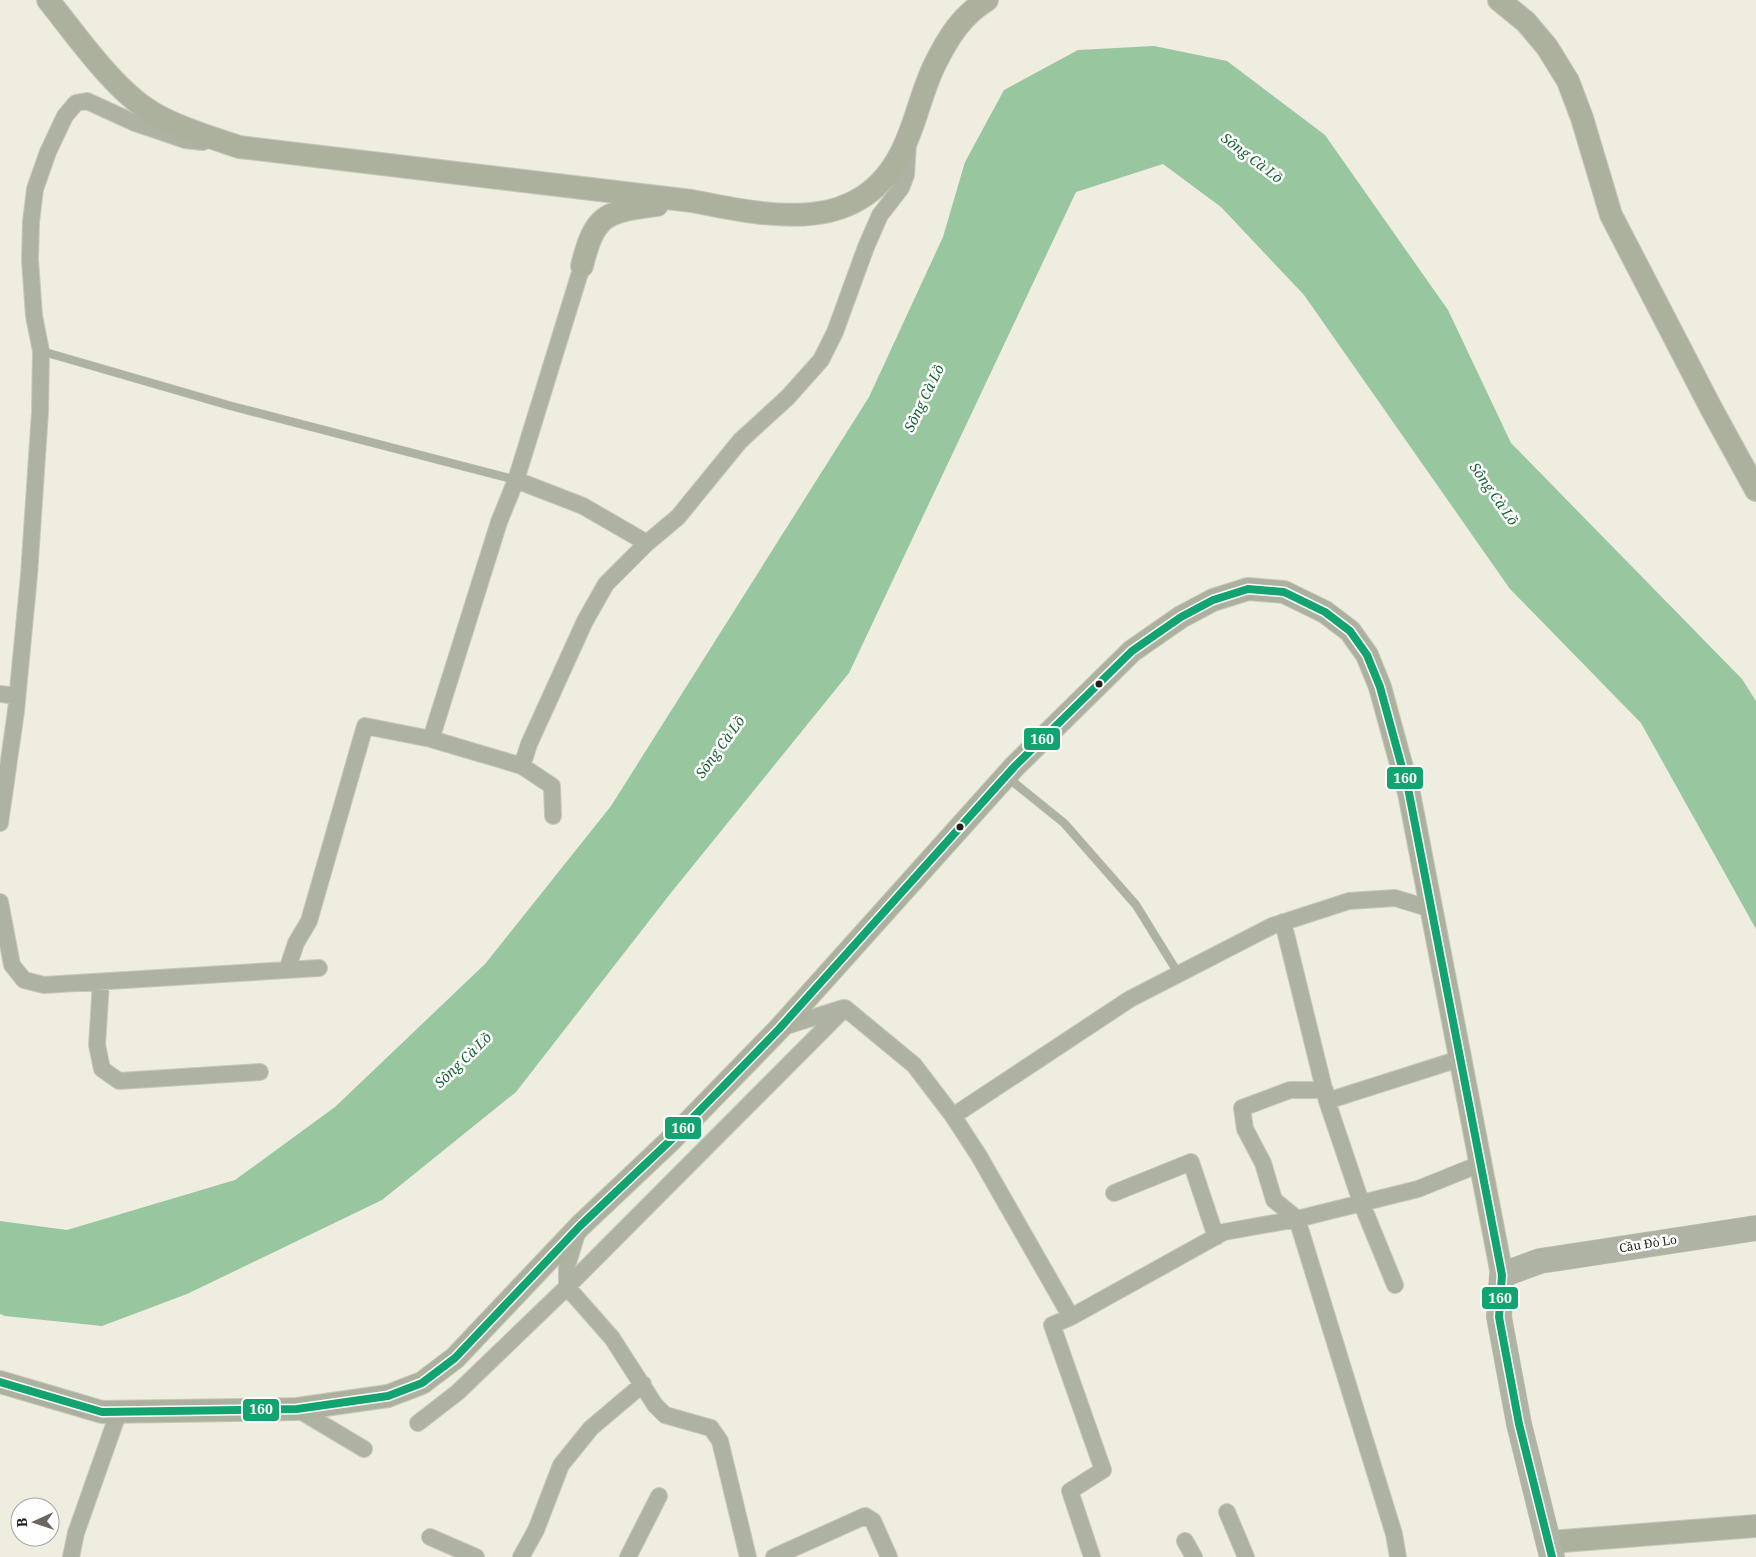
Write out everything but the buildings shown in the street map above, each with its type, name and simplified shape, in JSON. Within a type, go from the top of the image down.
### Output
[{"type":"main road","name":"Cầu Đò Lo","points":[[1502,1275],[1540,1261],[1756,1228]]},
{"type":"main road","points":[[1502,1275],[1499,1317],[1519,1424],[1551,1550]]},
{"type":"street","points":[[48,0],[130,96],[153,113],[239,147]]},
{"type":"street","points":[[0,823],[17,696],[40,412],[41,351],[34,316],[30,260],[31,222],[35,189],[48,152],[65,116],[76,103],[87,101],[135,123],[185,140],[692,201],[741,210],[806,215],[843,209],[868,195],[884,181],[902,152],[930,75],[951,33],[975,8],[987,0]]},
{"type":"street","points":[[1499,0],[1526,22],[1547,47],[1568,81],[1582,118],[1611,215],[1706,400],[1756,490]]},
{"type":"street","points":[[522,766],[528,744],[585,620],[606,584],[647,543],[678,517],[740,441],[788,397],[821,360],[835,332],[866,247],[880,216],[901,188],[906,175],[908,136]]},
{"type":"street","points":[[431,739],[499,522],[516,480],[588,242],[597,226],[609,214],[692,201]]},
{"type":"street","points":[[516,480],[583,506],[647,543]]},
{"type":"street","points":[[0,1382],[102,1412],[297,1408],[388,1396],[422,1383],[455,1358],[580,1226],[672,1138],[779,1029],[1006,776],[1132,651],[1181,617],[1213,600],[1248,590],[1284,592],[1331,617],[1350,631],[1367,655],[1380,687],[1409,793],[1502,1275]]},
{"type":"street","points":[[0,694],[17,696]]},
{"type":"street","points":[[287,970],[296,943],[309,920],[362,730],[365,726],[431,739],[522,766],[552,786],[553,816]]},
{"type":"street","points":[[953,1116],[1130,999],[1178,973],[1283,922],[1349,901],[1395,898],[1431,909]]},
{"type":"street","points":[[0,902],[12,965],[24,980],[44,985],[319,968]]},
{"type":"street","points":[[1283,922],[1326,1096],[1361,1202],[1395,1285]]},
{"type":"street","points":[[101,982],[97,1045],[102,1069],[119,1081],[260,1072]]},
{"type":"street","points":[[779,1029],[845,1008]]},
{"type":"street","points":[[845,1008],[914,1066],[953,1116],[979,1156],[1071,1317]]},
{"type":"street","points":[[418,1423],[458,1392],[567,1288],[845,1008]]},
{"type":"street","points":[[1398,1557],[1394,1534],[1297,1219],[1274,1200],[1263,1163],[1245,1129],[1242,1108],[1290,1090],[1326,1096],[1459,1059]]},
{"type":"street","points":[[1114,1193],[1192,1162],[1216,1237]]},
{"type":"street","points":[[1092,1557],[1070,1490],[1103,1470],[1052,1325],[1071,1317],[1224,1232],[1297,1219],[1418,1189],[1480,1164]]},
{"type":"street","points":[[580,1226],[567,1266],[567,1288],[612,1338],[655,1404],[665,1415],[711,1428],[720,1440],[748,1557]]},
{"type":"street","points":[[521,1557],[536,1530],[562,1465],[591,1428],[643,1384]]},
{"type":"street","points":[[297,1408],[364,1449]]},
{"type":"street","points":[[71,1557],[76,1533],[119,1411]]},
{"type":"street","points":[[628,1557],[659,1496]]},
{"type":"street","points":[[1227,1512],[1246,1557]]},
{"type":"street","points":[[774,1557],[865,1516],[872,1521],[889,1557]]},
{"type":"street","points":[[1551,1550],[1756,1526]]},
{"type":"street","points":[[430,1537],[476,1557]]},
{"type":"street","points":[[1185,1541],[1194,1557]]},
{"type":"lane","points":[[41,351],[231,406],[516,480]]},
{"type":"lane","points":[[1006,776],[1064,822],[1136,905],[1178,973]]},
{"type":"water","name":"Sông Cà Lồ","points":[[1154,46],[1227,61],[1325,135],[1448,310],[1511,443],[1742,679],[1756,701],[1756,929],[1641,723],[1510,589],[1304,295],[1221,207],[1163,164],[1076,192],[849,673],[670,894],[516,1092],[382,1200],[187,1294],[102,1326],[0,1314],[0,1221],[67,1230],[235,1180],[335,1107],[485,964],[611,806],[869,397],[943,237],[965,162],[1004,90],[1078,50]]},
{"type":"transit line","name":"160","points":[[0,1382],[102,1412],[297,1409],[388,1396],[422,1383],[455,1358],[580,1226],[673,1138],[779,1029],[1015,766],[1132,651],[1181,617],[1213,600],[1248,589],[1284,592],[1325,612],[1350,631],[1367,655],[1380,687],[1409,793],[1502,1275],[1499,1317],[1519,1424],[1552,1557]]}]
